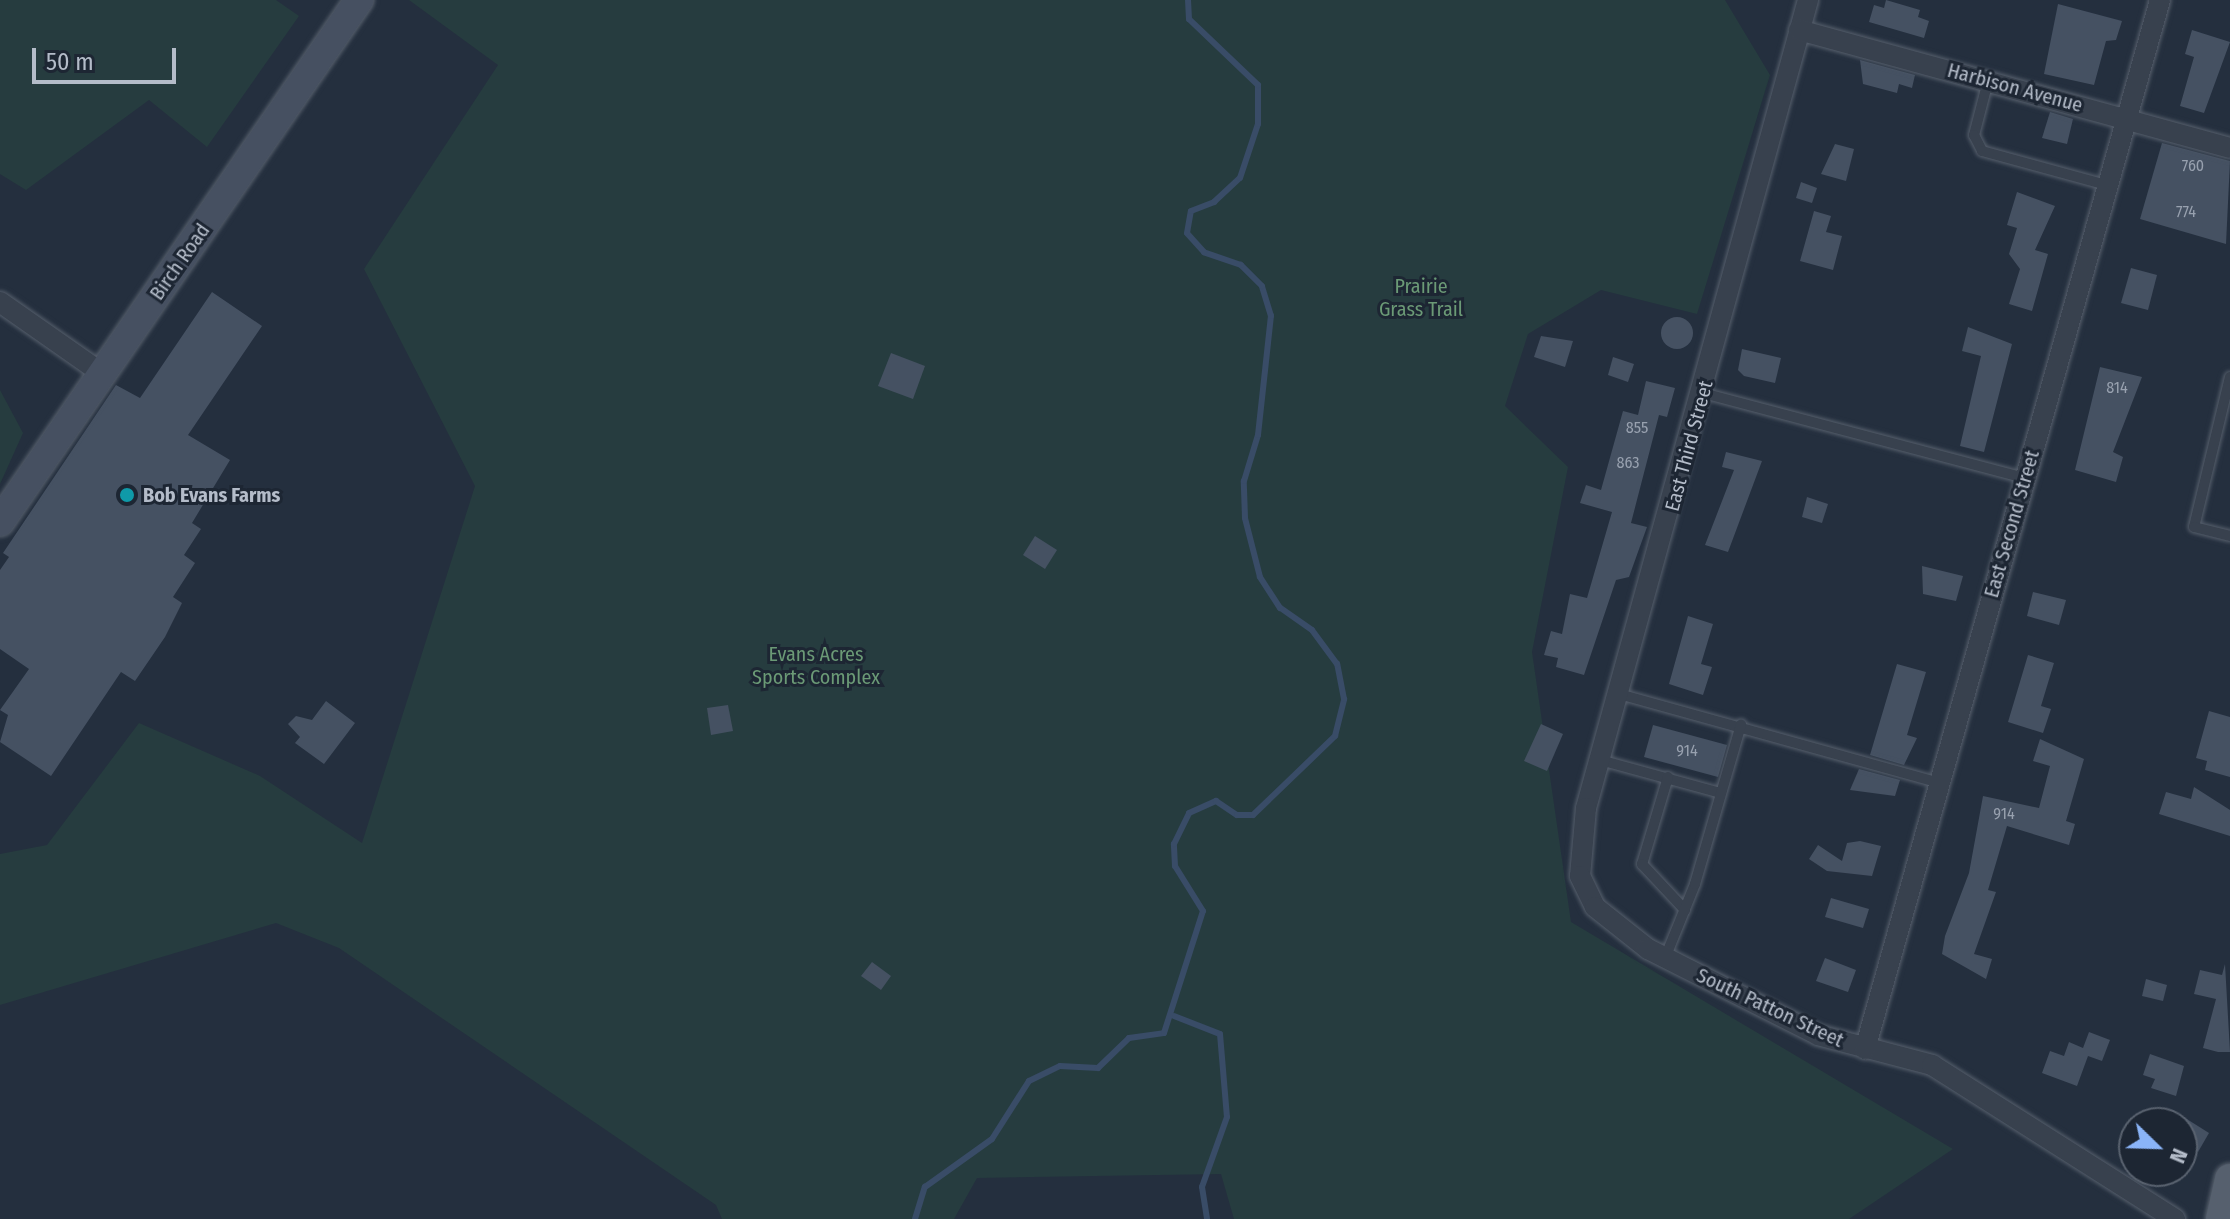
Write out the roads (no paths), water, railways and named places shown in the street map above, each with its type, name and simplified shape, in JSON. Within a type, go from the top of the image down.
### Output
[{"type":"main road","points":[[2221,1219],[2230,1179]]},
{"type":"street","name":"Birch Road","points":[[0,522],[100,372],[359,0]]},
{"type":"street","name":"East Third Street","points":[[1586,891],[1578,860],[1600,760],[1703,393],[1808,0]]},
{"type":"street","name":"East Second Street","points":[[1865,1049],[2160,0]]},
{"type":"street","name":"Harbison Avenue","points":[[1799,30],[2125,116],[2230,148]]},
{"type":"street","points":[[0,302],[100,372]]},
{"type":"street","name":"South Patton Street","points":[[1586,891],[1609,921],[1665,958],[1818,1035],[1932,1065],[2175,1219]]},
{"type":"lane","points":[[1988,81],[1974,135],[1982,151],[2106,185]]},
{"type":"lane","points":[[2230,377],[2194,527],[2230,536]]},
{"type":"lane","points":[[1703,393],[2025,478]]},
{"type":"lane","points":[[1619,694],[1741,725],[1940,783]]},
{"type":"lane","points":[[1665,958],[1685,910],[1741,725]]},
{"type":"lane","points":[[1600,760],[1721,793]]},
{"type":"lane","points":[[1668,777],[1642,864],[1685,910]]},
{"type":"waterway","points":[[915,1219],[925,1187],[992,1139],[1029,1081],[1060,1066],[1098,1068],[1129,1038],[1164,1033],[1203,911],[1175,866],[1174,844],[1189,813],[1216,801],[1237,815],[1253,815],[1335,736],[1344,699],[1337,664],[1312,630],[1280,608],[1260,577],[1245,518],[1244,481],[1258,435],[1271,316],[1262,286],[1241,265],[1204,252],[1187,233],[1191,211],[1214,202],[1240,178],[1258,124],[1258,85],[1189,19],[1188,0]]},
{"type":"waterway","points":[[1174,1016],[1220,1034],[1227,1117],[1202,1187],[1207,1219]]},
{"type":"place","name":"Bob Evans Farms","points":[[127,495]]},
{"type":"park label","name":"Prairie Grass Trail","points":[[1421,298]]},
{"type":"park label","name":"Evans Acres Sports Complex","points":[[816,666]]}]
